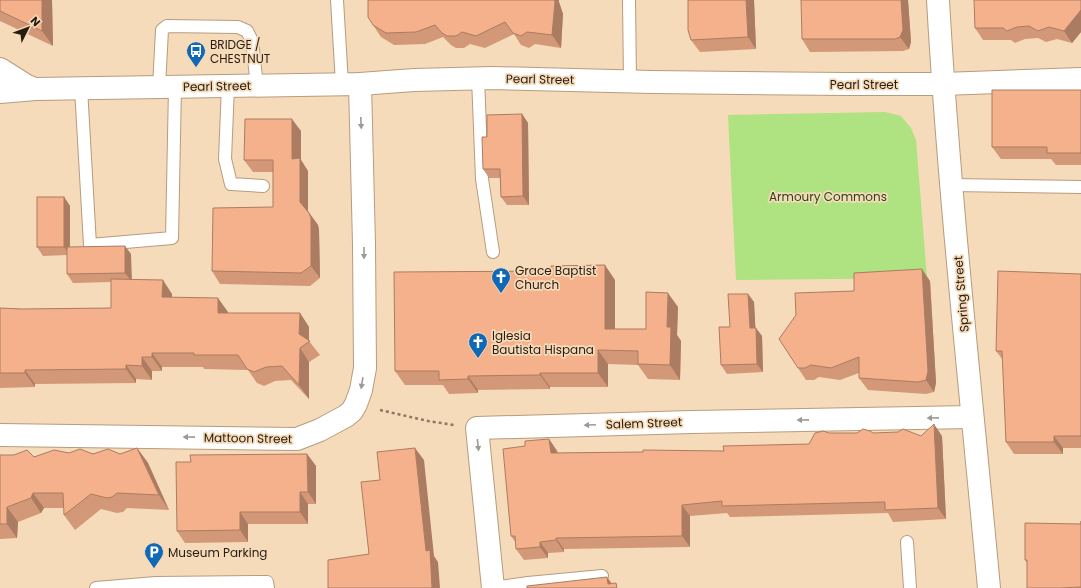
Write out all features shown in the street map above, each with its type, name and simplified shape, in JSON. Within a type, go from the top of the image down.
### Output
[{"type":"street","name":"Spring Street","points":[[938,0],[943,84],[972,417],[989,588]]},
{"type":"street","points":[[0,69],[27,86],[35,89]]},
{"type":"street","name":"Pearl Street","points":[[0,92],[35,89],[351,84],[478,78],[846,84],[943,84],[1081,79]]},
{"type":"street","name":"Mattoon Street","points":[[0,435],[298,439],[320,430],[346,416],[352,411],[361,390],[365,368],[364,244],[351,84]]},
{"type":"street","name":"Salem Street","points":[[480,428],[972,417]]},
{"type":"street","points":[[480,428],[477,428],[492,588]]},
{"type":"lane","points":[[337,0],[351,84]]},
{"type":"lane","points":[[629,0],[630,81]]},
{"type":"lane","points":[[81,88],[90,245],[172,238],[167,87],[162,30],[167,26],[238,27],[247,31],[252,41],[257,86]]},
{"type":"lane","points":[[478,78],[482,179],[492,252]]},
{"type":"lane","points":[[228,86],[225,159],[232,184],[263,186]]},
{"type":"lane","points":[[952,185],[1081,187]]},
{"type":"lane","points":[[907,542],[910,588]]},
{"type":"lane","points":[[492,588],[602,576]]},
{"type":"lane","points":[[96,588],[156,583],[267,582],[268,588]]},
{"type":"path","points":[[356,404],[428,421],[480,428]]},
{"type":"green space","name":"Armoury Commons","points":[[885,112],[901,116],[911,128],[916,140],[927,278],[736,280],[728,115]]},
{"type":"building","points":[[0,0],[42,0],[42,31],[0,11]]},
{"type":"building","points":[[368,0],[554,0],[552,35],[527,32],[521,36],[513,33],[505,22],[476,36],[462,32],[456,36],[447,36],[435,25],[416,32],[386,33],[373,25],[368,17]]},
{"type":"building","points":[[688,0],[746,0],[748,37],[691,40],[688,30]]},
{"type":"building","points":[[801,0],[901,0],[903,30],[900,37],[895,39],[802,39]]},
{"type":"building","points":[[974,0],[1081,0],[1081,10],[1064,31],[1049,27],[1038,31],[1029,26],[1017,27],[1007,31],[1003,28],[975,28]]},
{"type":"building","points":[[992,90],[1081,90],[1081,153],[1047,153],[1047,147],[992,147]]},
{"type":"building","points":[[522,114],[523,196],[501,197],[500,169],[483,169],[482,137],[487,137],[487,115]]},
{"type":"building","points":[[245,119],[292,119],[292,159],[300,158],[300,202],[311,218],[311,266],[301,273],[212,271],[213,208],[273,207],[273,160],[244,160]]},
{"type":"building","points":[[37,197],[64,197],[64,247],[37,247]]},
{"type":"building","points":[[125,246],[125,273],[67,274],[67,247]]},
{"type":"building","points":[[605,265],[605,329],[646,329],[646,292],[668,293],[667,327],[671,327],[670,365],[638,364],[638,351],[598,350],[598,373],[540,373],[540,375],[468,376],[468,379],[439,380],[439,371],[395,371],[394,272],[551,271],[551,266]]},
{"type":"building","points":[[922,269],[928,371],[926,380],[918,382],[859,378],[859,357],[831,368],[811,365],[805,368],[798,368],[779,339],[796,315],[795,293],[854,291],[854,273]]},
{"type":"building","points":[[998,271],[1081,274],[1081,436],[1054,436],[1054,442],[1006,442],[1002,351],[996,351]]},
{"type":"building","points":[[111,279],[163,280],[162,297],[218,298],[218,313],[300,313],[299,334],[310,341],[300,348],[299,385],[282,366],[266,367],[254,372],[247,369],[238,355],[194,355],[194,353],[152,353],[152,357],[142,357],[142,366],[126,365],[126,369],[25,370],[25,373],[0,373],[0,308],[111,308]]},
{"type":"building","points":[[728,294],[748,294],[750,328],[756,328],[757,364],[721,365],[719,327],[730,327]]},
{"type":"building","points":[[934,424],[938,508],[885,510],[885,502],[722,506],[722,501],[682,505],[682,536],[556,538],[556,540],[540,542],[540,547],[516,549],[515,536],[511,536],[503,449],[525,446],[525,441],[549,439],[551,453],[643,452],[643,450],[724,451],[723,446],[809,444],[815,433],[823,431],[829,433],[857,433],[863,429],[873,433],[898,432],[903,429],[921,436]]},
{"type":"building","points":[[137,448],[159,495],[117,493],[112,497],[107,498],[91,494],[64,515],[63,493],[33,493],[31,498],[7,507],[7,524],[0,524],[0,455],[14,455],[27,450],[34,457],[54,450],[69,453],[80,449],[93,454],[108,449],[120,454]]},
{"type":"building","points":[[415,448],[426,551],[430,550],[432,588],[328,588],[328,560],[369,554],[361,482],[380,480],[377,452]]},
{"type":"building","points":[[307,454],[308,492],[300,492],[300,512],[240,512],[240,530],[177,531],[176,462],[191,462],[190,455]]},
{"type":"building","points":[[1025,523],[1081,524],[1081,587],[1027,588]]},
{"type":"building","points":[[607,577],[608,584],[616,583],[617,588],[527,588],[527,586]]},
{"type":"place","name":"BRIDGE / CHESTNUT","points":[[196,68]]},
{"type":"place","name":"Grace Baptist Church","points":[[501,294]]},
{"type":"place","name":"Iglesia Bautista Hispana","points":[[478,359]]},
{"type":"place","name":"Museum Parking","points":[[154,569]]}]
